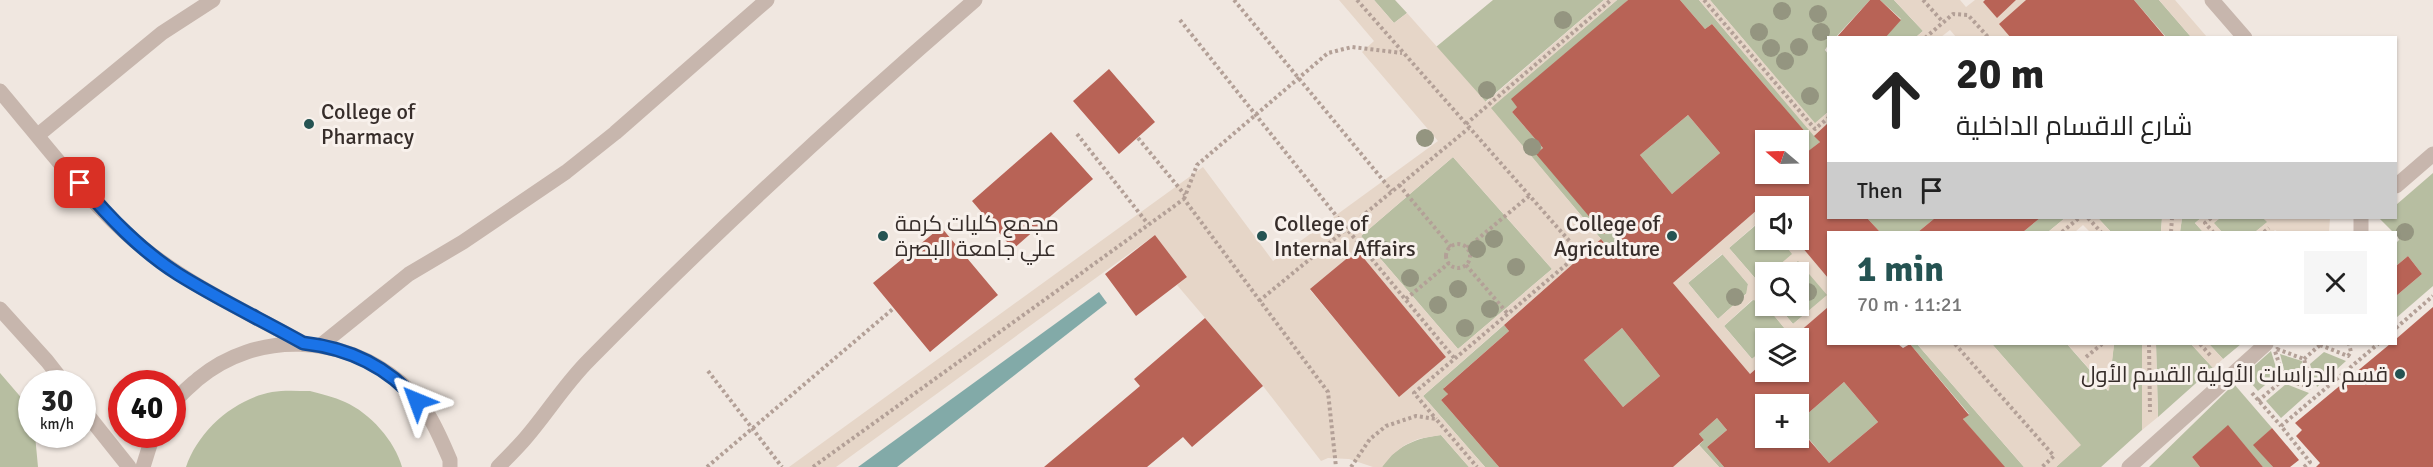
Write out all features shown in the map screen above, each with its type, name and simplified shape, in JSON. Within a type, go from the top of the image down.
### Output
[{"type":"street","points":[[38,135],[162,33],[213,0]]},
{"type":"street","points":[[321,345],[409,274],[507,214],[566,172],[615,133],[767,0]]},
{"type":"street","points":[[498,467],[524,441],[553,401],[586,363],[668,280],[850,108],[975,0]]},
{"type":"street","points":[[2212,0],[2243,36]]},
{"type":"street","points":[[0,91],[109,217],[142,247],[177,273],[303,343]]},
{"type":"street","points":[[2397,185],[2433,154]]},
{"type":"street","points":[[0,309],[54,370]]},
{"type":"street","points":[[186,389],[214,366],[257,348],[303,343],[321,345],[365,358],[402,383],[432,418],[450,467]]},
{"type":"street","points":[[2129,467],[2265,345]]},
{"type":"street","points":[[96,426],[129,467]]},
{"type":"street","points":[[142,467],[149,448]]},
{"type":"path","points":[[1234,0],[1392,190]]},
{"type":"path","points":[[1357,0],[1580,253],[1414,393],[1477,467]]},
{"type":"path","points":[[1259,301],[1399,185],[1611,0]]},
{"type":"path","points":[[1704,0],[1815,129],[1827,119]]},
{"type":"path","points":[[1923,0],[1943,22]]},
{"type":"path","points":[[1927,36],[1953,14],[1968,15],[1987,36]]},
{"type":"path","points":[[1180,20],[1346,228],[1455,359]]},
{"type":"path","points":[[813,467],[1184,197],[1197,165],[1328,53],[1352,47],[1404,53]]},
{"type":"path","points":[[1077,134],[1148,224]]},
{"type":"path","points":[[1138,138],[1328,392],[1336,467]]},
{"type":"path","points":[[1399,185],[1451,247]]},
{"type":"path","points":[[1467,248],[1529,196]]},
{"type":"path","points":[[2063,231],[2078,219]]},
{"type":"path","points":[[2089,219],[2100,231]]},
{"type":"path","points":[[2210,219],[2205,223],[2212,231]]},
{"type":"path","points":[[2265,231],[2269,228]]},
{"type":"path","points":[[1459,244],[1467,248],[1470,257],[1466,265],[1455,267],[1449,263],[1447,255],[1451,247],[1459,244]]},
{"type":"path","points":[[1405,299],[1449,263]]},
{"type":"path","points":[[1466,265],[1508,314]]},
{"type":"path","points":[[2397,327],[2433,296]]},
{"type":"path","points":[[707,467],[894,309]]},
{"type":"path","points":[[1955,345],[2054,456],[2042,467]]},
{"type":"path","points":[[2086,357],[2101,345]]},
{"type":"path","points":[[2149,345],[2150,423]]},
{"type":"path","points":[[2201,345],[2218,363]]},
{"type":"path","points":[[2304,359],[2319,345]]},
{"type":"path","points":[[2322,345],[2348,356],[2349,354]]},
{"type":"path","points":[[2349,345],[2351,352],[2349,354]]},
{"type":"path","points":[[2281,426],[2377,345]]},
{"type":"path","points":[[2284,380],[2275,351],[2277,349],[2304,359]]},
{"type":"path","points":[[2349,354],[2356,362]]},
{"type":"path","points":[[2304,359],[2312,388],[2317,395]]},
{"type":"path","points":[[708,371],[782,467]]},
{"type":"path","points":[[2234,372],[2310,462],[2304,467]]},
{"type":"path","points":[[2258,400],[2284,380]]},
{"type":"path","points":[[2284,380],[2312,388]]},
{"type":"path","points":[[1351,467],[1370,439],[1386,426],[1416,416],[1436,419]]},
{"type":"green space","points":[[1374,0],[1395,0],[1407,13],[1394,23]]},
{"type":"green space","points":[[1493,0],[1604,0],[1485,102],[1436,47]]},
{"type":"green space","points":[[1617,0],[1628,0],[1512,112],[1543,148],[1537,154],[1604,233],[1611,228],[1628,249],[1618,259],[1490,108]]},
{"type":"green space","points":[[1680,0],[1699,0],[1820,142],[1809,151],[1809,130],[1804,130],[1712,24],[1705,29]]},
{"type":"green space","points":[[1710,0],[1870,0],[1837,36],[1827,36],[1825,50],[1827,53],[1827,113],[1815,124]]},
{"type":"green space","points":[[1880,0],[1894,0],[1923,31],[1917,36],[1886,36],[1901,19]]},
{"type":"green space","points":[[2134,0],[2159,0],[2190,36],[2165,36]]},
{"type":"green space","points":[[1688,115],[1720,153],[1672,194],[1640,155]]},
{"type":"green space","points":[[1453,157],[1552,269],[1458,349],[1361,236]]},
{"type":"green space","points":[[2433,173],[2433,286],[2397,317],[2397,295],[2422,274],[2408,256],[2397,265],[2397,242],[2399,240],[2397,231],[2392,231],[2380,219],[2397,219],[2397,204]]},
{"type":"green space","points":[[1868,219],[1934,219],[1919,231],[1879,231]]},
{"type":"green space","points":[[2039,219],[2064,219],[2049,231],[2024,231]]},
{"type":"green space","points":[[2099,219],[2162,219],[2161,231],[2110,231]]},
{"type":"green space","points":[[2182,219],[2200,219],[2195,223],[2202,231],[2180,231]]},
{"type":"green space","points":[[2219,219],[2264,219],[2268,222],[2256,231],[2221,231],[2213,223]]},
{"type":"green space","points":[[1755,226],[1755,250],[1790,250],[1793,254],[1783,262],[1755,262],[1755,278],[1729,248]]},
{"type":"green space","points":[[1723,254],[1748,284],[1747,293],[1718,319],[1688,283]]},
{"type":"green space","points":[[1809,273],[1827,294],[1809,311]]},
{"type":"green space","points":[[1753,300],[1755,300],[1755,316],[1774,316],[1784,328],[1755,328],[1755,356],[1752,359],[1724,326]]},
{"type":"green space","points":[[1786,316],[1803,316],[1793,324]]},
{"type":"green space","points":[[1504,325],[1509,331],[1444,388],[1448,394],[1441,400],[1499,467],[1485,467],[1423,396]]},
{"type":"green space","points":[[1622,328],[1660,376],[1623,407],[1584,360]]},
{"type":"green space","points":[[1911,345],[1918,345],[2024,467],[2004,467],[1963,419],[1969,414]]},
{"type":"green space","points":[[1993,345],[2068,345],[2108,391],[2114,345],[2142,345],[2142,430],[2101,467],[2056,467],[2080,445]]},
{"type":"green space","points":[[2156,345],[2192,345],[2213,368],[2158,417]]},
{"type":"green space","points":[[2210,345],[2240,345],[2223,359]]},
{"type":"green space","points":[[2271,351],[2278,374],[2258,391],[2244,375]]},
{"type":"green space","points":[[2324,352],[2346,361],[2317,387],[2310,364]]},
{"type":"green space","points":[[2280,354],[2302,361],[2308,384],[2286,377]]},
{"type":"green space","points":[[0,373],[18,394],[18,448],[36,448],[38,467],[0,467]]},
{"type":"green space","points":[[1844,382],[1878,422],[1829,463],[1809,439],[1809,412]]},
{"type":"green space","points":[[2234,384],[2272,428],[2254,445],[2273,467],[2263,467],[2228,426],[2192,457],[2200,467],[2149,467]]},
{"type":"green space","points":[[2286,384],[2309,393],[2281,418],[2266,401]]},
{"type":"green space","points":[[310,391],[341,400],[363,413],[394,447],[402,467],[186,467],[208,429],[231,409],[272,392]]},
{"type":"green space","points":[[1717,418],[1727,430],[1707,447],[1724,467],[1719,467],[1699,445],[1704,440],[1699,434]]},
{"type":"green space","points":[[1441,435],[1469,467],[1382,467],[1393,454],[1407,444]]},
{"type":"shaded area","points":[[1339,0],[1374,0],[1394,23],[1407,13],[1486,102],[1604,0],[1617,0],[1491,108],[1601,239],[1423,396],[1485,467],[1469,467],[1441,435],[1418,439],[1405,445],[1382,467],[1373,467],[1349,459],[1328,458],[1321,461],[1263,386],[1177,285],[1187,277],[1155,235],[836,467],[789,467],[1203,167],[1273,261],[1438,141],[1362,52],[1374,41]],"holes":[[[1453,157],[1552,269],[1458,349],[1361,236]],[[1357,250],[1446,357],[1399,396],[1310,290]]]},
{"type":"shaded area","points":[[1699,0],[1710,0],[1815,123],[1827,113],[1827,124],[1814,136]]},
{"type":"shaded area","points":[[1894,0],[1960,0],[1966,7],[1975,0],[1985,0],[1983,2],[1997,17],[2016,0],[2026,0],[2012,36],[1955,36],[1950,30],[1942,36],[1917,36],[1923,31]]},
{"type":"shaded area","points":[[2159,0],[2175,0],[2206,36],[2190,36]]},
{"type":"shaded area","points":[[1755,212],[1755,225],[1729,248],[1755,278],[1755,300],[1752,300],[1724,326],[1752,359],[1755,356],[1755,369],[1750,374],[1673,283]],"holes":[[[1722,254],[1748,284],[1746,294],[1718,319],[1688,283]]]},
{"type":"shaded area","points":[[2064,219],[2099,219],[2110,231],[2089,231],[2083,225],[2076,231],[2049,231]]},
{"type":"shaded area","points":[[2162,219],[2182,219],[2180,231],[2161,231]]},
{"type":"shaded area","points":[[2200,219],[2219,219],[2214,223],[2221,231],[2202,231],[2195,223]]},
{"type":"shaded area","points":[[2264,219],[2330,219],[2329,231],[2256,231],[2267,222]]},
{"type":"shaded area","points":[[1789,250],[1804,250],[1827,277],[1827,295],[1809,274],[1809,262],[1783,262],[1792,254]]},
{"type":"shaded area","points":[[1827,295],[1827,308],[1804,328],[1784,328],[1774,316],[1786,316],[1793,324],[1802,316],[1809,316],[1809,310]]},
{"type":"shaded area","points":[[1918,345],[1993,345],[2081,445],[2056,467],[2024,467]]},
{"type":"shaded area","points":[[2068,345],[2114,345],[2109,391]]},
{"type":"shaded area","points":[[2142,345],[2156,345],[2158,417],[2142,430]]},
{"type":"shaded area","points":[[2192,345],[2210,345],[2223,359],[2213,368]]},
{"type":"shaded area","points":[[1699,445],[1719,467],[1673,467]]},
{"type":"water","points":[[1099,292],[1107,303],[897,467],[858,467]]},
{"type":"building","name":"College of Agriculture","points":[[1628,0],[1680,0],[1705,29],[1712,24],[1804,130],[1755,130],[1755,184],[1809,184],[1809,150],[1820,142],[1814,136],[1827,124],[1827,219],[1868,219],[1879,231],[1827,231],[1827,277],[1804,250],[1809,250],[1809,196],[1755,196],[1755,212],[1673,283],[1750,374],[1755,370],[1755,382],[1809,382],[1809,328],[1804,328],[1827,308],[1827,345],[1899,345],[1903,348],[1911,345],[1969,415],[1963,419],[2005,467],[1724,467],[1707,447],[1727,430],[1717,418],[1699,434],[1704,440],[1673,467],[1499,467],[1441,400],[1448,394],[1443,389],[1509,331],[1504,325],[1601,239],[1618,259],[1628,249],[1611,228],[1604,234],[1536,154],[1543,148],[1512,112],[1517,107],[1511,99]],"holes":[[[1688,115],[1720,153],[1672,194],[1640,155]],[[1622,328],[1660,376],[1623,407],[1584,360]],[[1844,382],[1878,422],[1829,463],[1809,440],[1809,448],[1755,448],[1755,394],[1809,394],[1809,412]]]},
{"type":"building","points":[[1870,0],[1880,0],[1901,20],[1887,36],[1838,36]]},
{"type":"building","points":[[1985,0],[2016,0],[1997,18],[1983,2]]},
{"type":"building","points":[[2026,0],[2134,0],[2164,36],[2009,36],[1999,24]]},
{"type":"building","points":[[1109,69],[1155,122],[1119,154],[1073,101]]},
{"type":"building","points":[[1051,132],[1093,179],[1013,249],[972,201]]},
{"type":"building","points":[[1934,219],[2039,219],[2024,231],[1919,231]]},
{"type":"building","points":[[941,227],[998,295],[930,352],[873,283]]},
{"type":"building","points":[[1155,235],[1187,277],[1136,316],[1105,274]]},
{"type":"building","points":[[1357,250],[1446,357],[1399,397],[1310,289]]},
{"type":"building","points":[[2408,256],[2422,274],[2397,295],[2397,265]]},
{"type":"building","name":"قسم الدراسات الأولية القسم الأول","points":[[2433,307],[2433,467],[2316,467],[2320,463],[2296,436],[2302,430],[2295,423],[2389,345],[2397,345],[2397,338]]},
{"type":"building","points":[[1205,318],[1263,386],[1192,447],[1183,437],[1147,467],[1044,467],[1140,386],[1134,379]]},
{"type":"building","points":[[2228,425],[2263,467],[2200,467],[2192,457]]},
{"type":"building","points":[[2272,428],[2299,460],[2290,467],[2273,467],[2253,445]]},
{"type":"place","name":"College of Pharmacy","points":[[309,124]]},
{"type":"place","name":"مجمع كليات كرمة علي جامعة البصرة","points":[[883,236]]},
{"type":"place","name":"College of Internal Affairs","points":[[1262,236]]},
{"type":"place","name":"College of Agriculture","points":[[1672,236]]},
{"type":"place","name":"قسم الدراسات الأولية القسم الأول","points":[[2400,374]]},
{"type":"route","points":[[80,183],[109,217],[142,247],[177,273],[303,343],[321,345],[365,358],[402,383],[417,401]]}]
